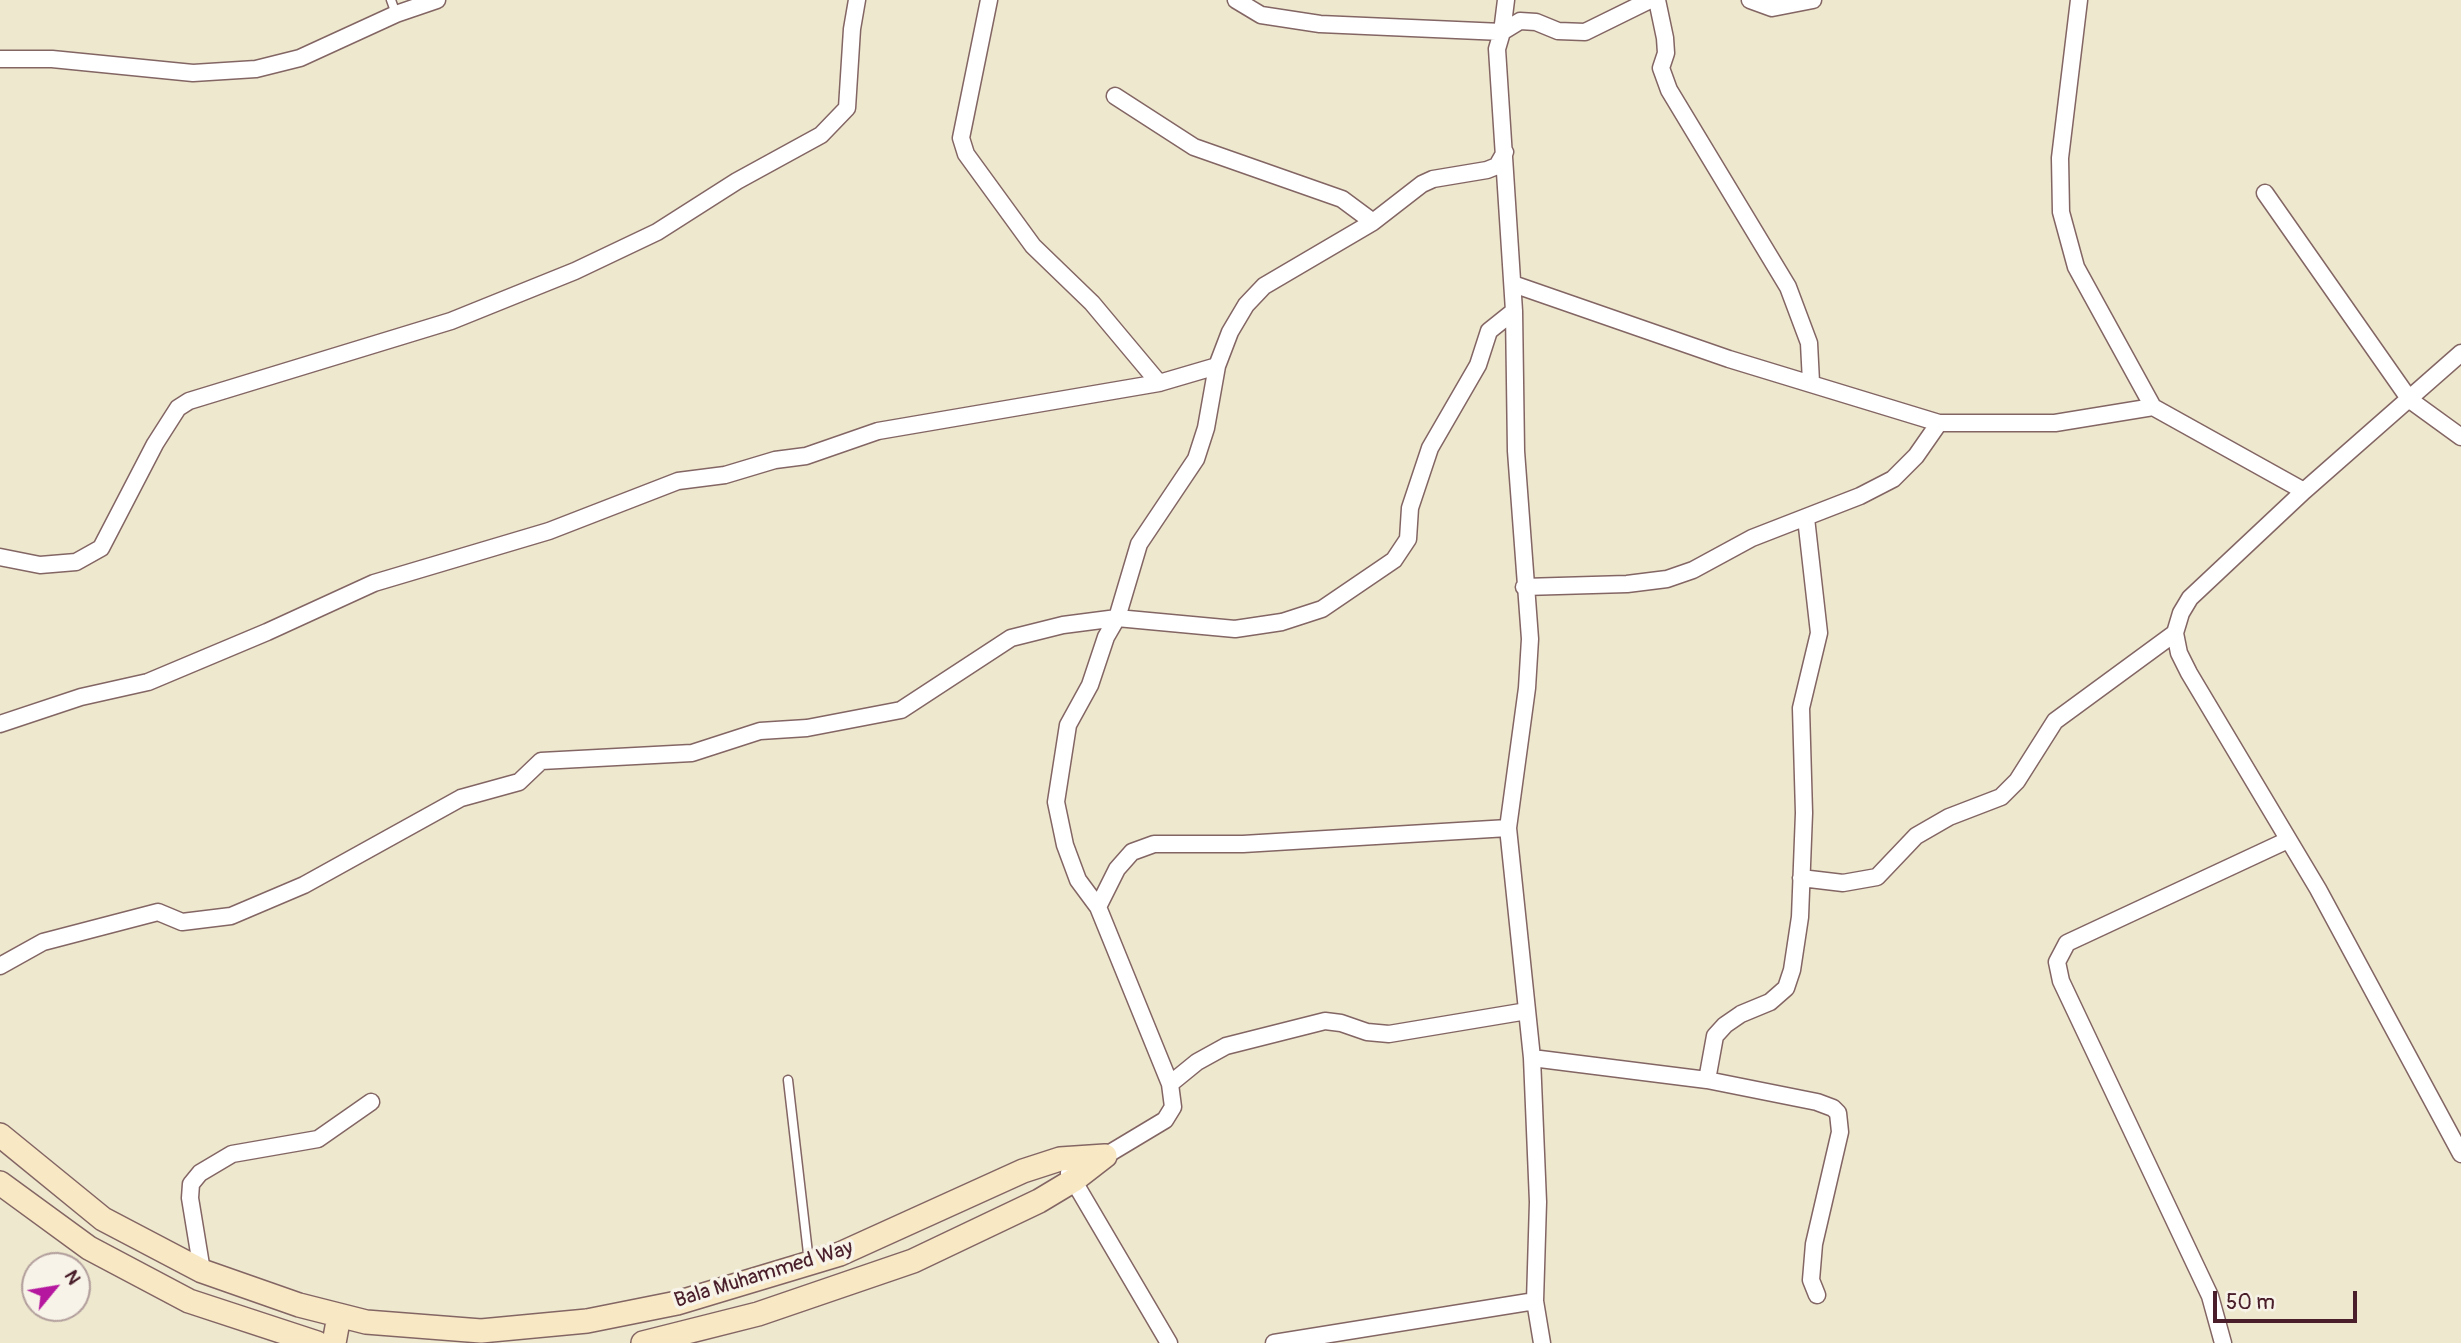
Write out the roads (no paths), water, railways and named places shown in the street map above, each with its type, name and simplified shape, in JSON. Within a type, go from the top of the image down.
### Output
[{"type":"street","points":[[0,59],[52,59],[192,73],[256,69],[300,58],[394,7],[437,0]]},
{"type":"street","points":[[0,557],[40,565],[64,564],[76,562],[101,548],[155,444],[178,408],[189,401],[451,321],[575,271],[657,232],[737,181],[821,135],[847,108],[852,29],[857,0]]},
{"type":"street","points":[[989,0],[961,138],[966,154],[1033,246],[1092,303],[1159,383]]},
{"type":"street","points":[[1236,0],[1261,15],[1320,23],[1502,32],[1520,21],[1536,22],[1558,31],[1585,32],[1650,0]]},
{"type":"street","points":[[1506,0],[1497,49],[1513,284],[1516,451],[1524,587],[1530,639],[1527,688],[1508,828],[1532,1058],[1538,1202],[1535,1301],[1542,1343]]},
{"type":"street","points":[[1657,0],[1666,53],[1661,68],[1669,90],[1788,287],[1809,342],[1811,382]]},
{"type":"street","points":[[1750,0],[1772,8],[1814,0]]},
{"type":"street","points":[[2079,0],[2060,158],[2061,212],[2077,267],[2153,407],[2304,491]]},
{"type":"street","points":[[1115,96],[1194,147],[1342,198],[1373,222]]},
{"type":"street","points":[[1105,1156],[1166,1120],[1173,1107],[1170,1084],[1098,907],[1078,880],[1065,845],[1056,802],[1068,725],[1094,676],[1106,637],[1117,618],[1139,544],[1196,459],[1206,428],[1217,366],[1230,332],[1246,305],[1264,286],[1373,222],[1422,184],[1433,179],[1488,170],[1497,166],[1505,152]]},
{"type":"street","points":[[2266,194],[2410,400],[2461,436]]},
{"type":"street","points":[[1513,284],[1729,359],[1939,423],[2055,423],[2153,407]]},
{"type":"street","points":[[0,966],[44,942],[158,912],[182,922],[231,916],[304,885],[461,798],[519,782],[541,761],[692,752],[760,731],[807,728],[901,710],[1011,638],[1063,625],[1117,618],[1235,629],[1282,622],[1322,609],[1394,560],[1408,539],[1410,508],[1430,448],[1478,365],[1489,331],[1514,311]]},
{"type":"street","points":[[2461,353],[2304,491],[2190,598],[2181,613],[2175,633],[2179,653],[2189,673],[2318,889],[2461,1154]]},
{"type":"street","points":[[0,724],[81,697],[148,682],[374,583],[549,531],[678,481],[725,475],[775,460],[806,456],[878,430],[1159,383],[1217,366]]},
{"type":"street","points":[[1524,587],[1627,584],[1667,579],[1693,570],[1752,538],[1807,518],[1893,479],[1916,456],[1939,423]]},
{"type":"street","points":[[1707,1080],[1715,1036],[1725,1025],[1770,1002],[1786,988],[1792,970],[1798,930],[1804,813],[1801,708],[1819,633],[1807,518]]},
{"type":"street","points":[[1801,878],[1843,883],[1877,877],[1916,836],[1949,817],[2001,797],[2017,781],[2055,721],[2175,633]]},
{"type":"street","points":[[1098,907],[1117,869],[1132,852],[1154,844],[1243,844],[1508,828]]},
{"type":"street","points":[[2223,1343],[2210,1296],[2066,993],[2057,962],[2067,943],[2288,840]]},
{"type":"street","points":[[1170,1084],[1197,1062],[1226,1046],[1325,1021],[1341,1023],[1367,1032],[1389,1034],[1527,1010]]},
{"type":"street","points":[[1532,1058],[1707,1080],[1817,1102],[1838,1113],[1839,1141],[1811,1266],[1811,1280],[1817,1295]]},
{"type":"street","points":[[202,1271],[190,1198],[191,1184],[200,1173],[232,1154],[318,1139],[371,1102]]},
{"type":"street","name":"Bala Muhammed Way","points":[[0,1135],[103,1219],[202,1271],[339,1316],[364,1332],[481,1331],[587,1321],[677,1303],[840,1254],[1023,1171],[1060,1159],[1105,1156]]},
{"type":"street","name":"Bala Muhammed Way","points":[[643,1343],[758,1314],[874,1276],[932,1252],[1074,1181],[1105,1156]]},
{"type":"street","points":[[1060,1159],[1169,1343]]},
{"type":"street","points":[[0,1183],[89,1248],[189,1301],[317,1343]]},
{"type":"street","points":[[1274,1343],[1316,1339],[1535,1301]]},
{"type":"street","points":[[334,1343],[339,1316]]},
{"type":"lane","points":[[788,1080],[809,1264]]}]
